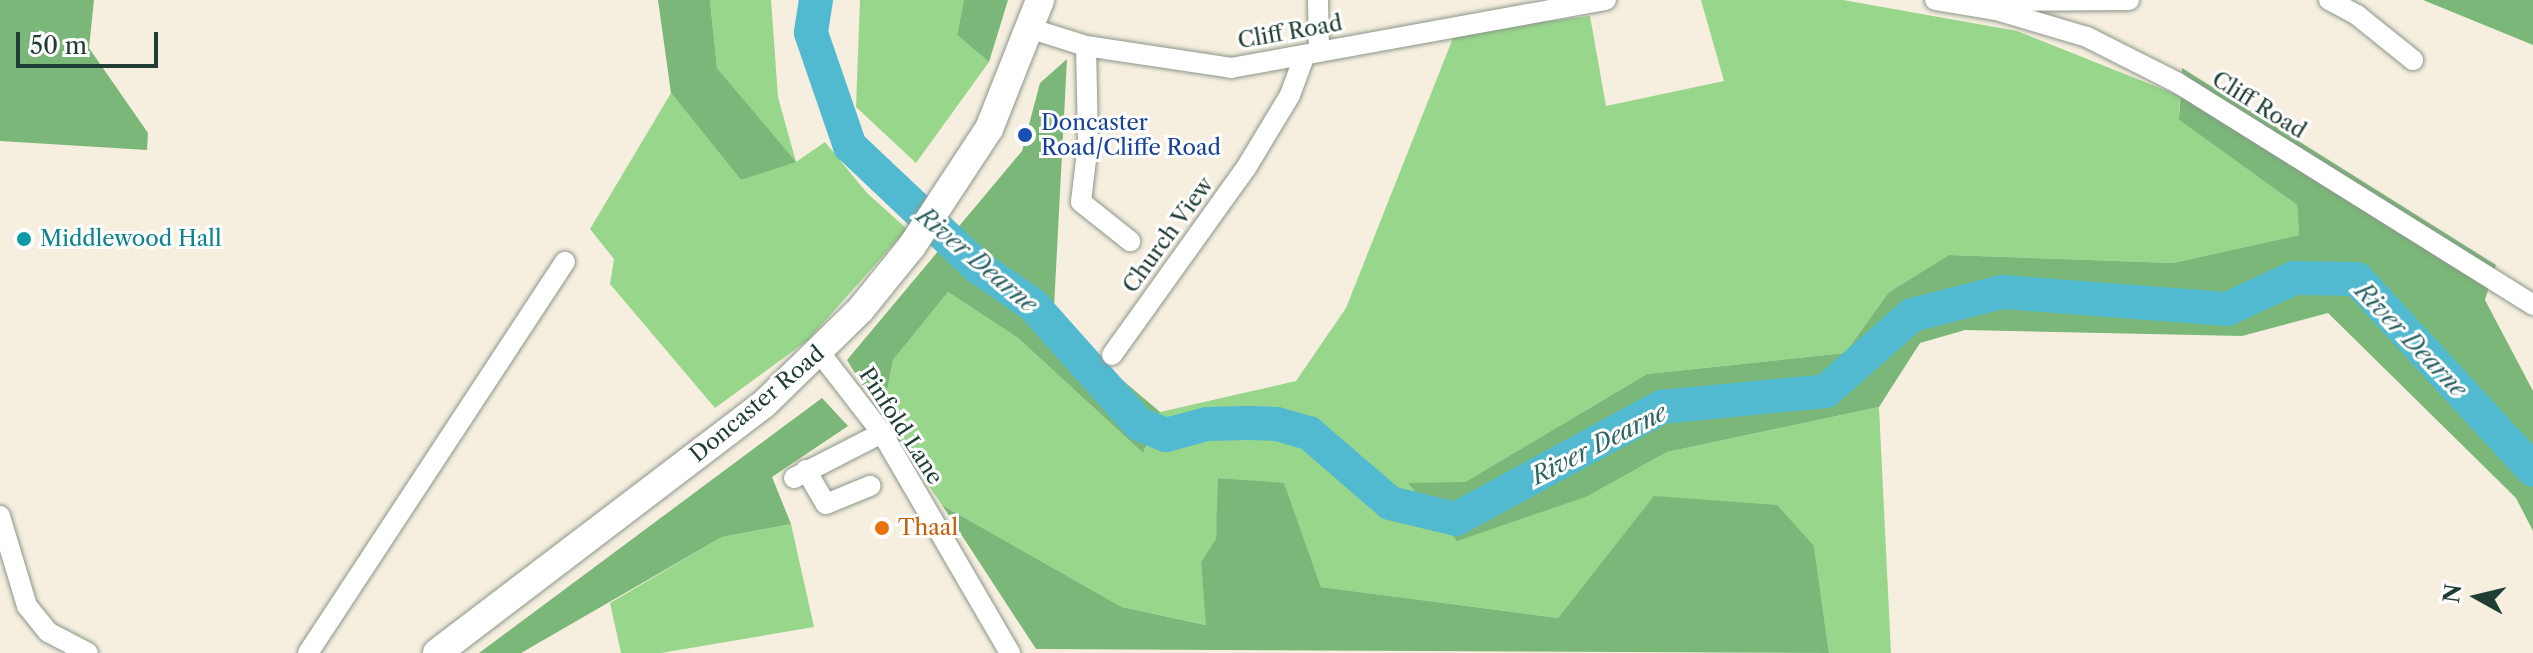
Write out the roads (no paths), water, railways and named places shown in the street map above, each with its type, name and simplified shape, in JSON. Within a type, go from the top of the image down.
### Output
[{"type":"highway","name":"Doncaster Road","points":[[437,653],[763,405],[820,353],[912,246],[950,193],[1007,94],[1040,0]]},
{"type":"street","points":[[1311,54],[1318,0]]},
{"type":"street","name":"Cliff Road","points":[[1032,29],[1086,46],[1231,68],[1606,0]]},
{"type":"street","name":"Cliff Road","points":[[1935,0],[1967,5],[2087,37],[2178,83],[2533,305]]},
{"type":"street","points":[[1967,5],[1994,0],[2129,0]]},
{"type":"street","points":[[2329,0],[2357,15],[2413,60]]},
{"type":"street","points":[[1086,46],[1088,143],[1081,202],[1130,241]]},
{"type":"street","name":"Church View","points":[[1112,355],[1246,168],[1311,54]]},
{"type":"street","points":[[308,653],[565,262]]},
{"type":"street","name":"Pinfold Lane","points":[[820,353],[882,433],[1010,653]]},
{"type":"street","points":[[870,486],[826,504],[800,474],[882,433]]},
{"type":"street","points":[[0,516],[27,606],[48,632],[88,653]]},
{"type":"waterway","name":"River Dearne","points":[[816,0],[811,33],[850,146],[978,267],[1033,305],[1139,424],[1166,435],[1207,424],[1248,423],[1277,424],[1309,433],[1390,503],[1456,519],[1661,407],[1826,391],[1912,315],[2002,292],[2227,309],[2294,278],[2357,279],[2533,470]]},
{"type":"place","name":"Doncaster Road/Cliffe Road","points":[[1025,135]]},
{"type":"place","name":"Middlewood Hall","points":[[24,239]]},
{"type":"place","name":"Thaal","points":[[882,528]]}]
